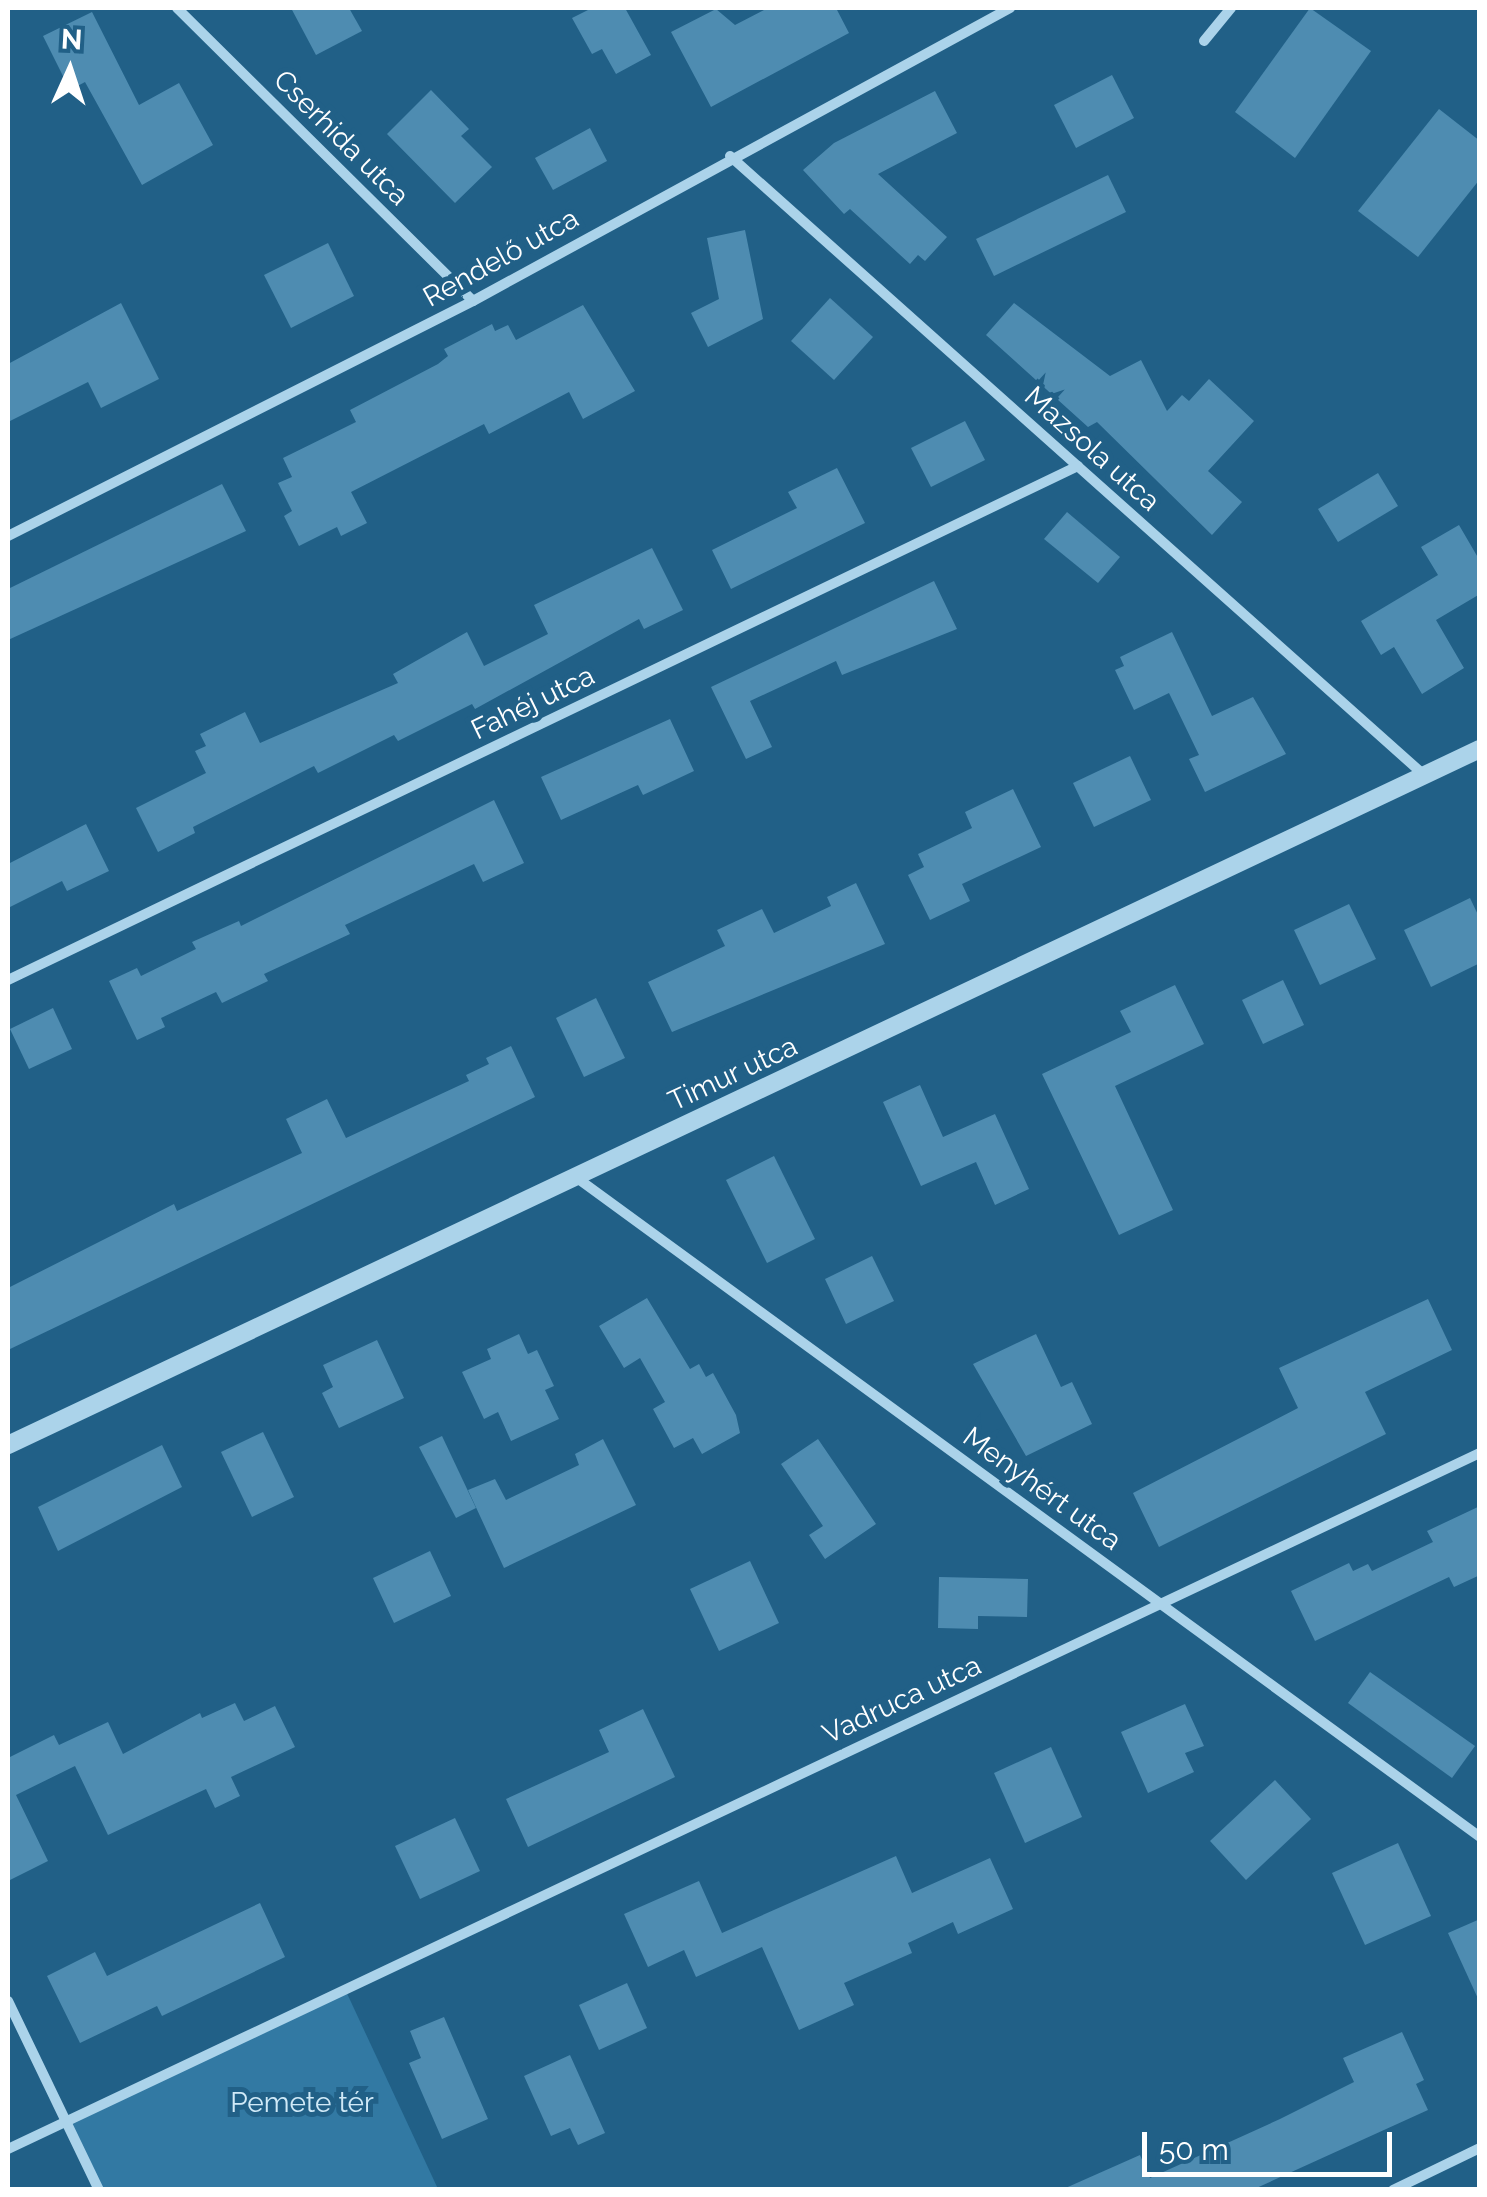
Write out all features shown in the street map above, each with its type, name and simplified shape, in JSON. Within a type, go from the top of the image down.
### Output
[{"type":"street","name":"Cserhida utca","points":[[177,8],[472,301]]},
{"type":"street","name":"Rendelő utca","points":[[8,536],[472,301],[730,156],[1010,8]]},
{"type":"street","points":[[1204,41],[1232,8]]},
{"type":"street","name":"Mazsola utca","points":[[730,156],[1424,775]]},
{"type":"street","name":"Fahéj utca","points":[[8,980],[1078,466]]},
{"type":"street","name":"Timur utca","points":[[8,1445],[1480,749]]},
{"type":"street","name":"Menyhért utca","points":[[577,1178],[1480,1837]]},
{"type":"street","name":"Vadruca utca","points":[[66,2120],[1480,1452]]},
{"type":"street","points":[[8,2001],[99,2190]]},
{"type":"street","points":[[8,2149],[66,2120]]},
{"type":"street","points":[[1392,2190],[1480,2148]]},
{"type":"green space","name":"Pemete tér","points":[[344,1987],[438,2189],[99,2189],[66,2121]]},
{"type":"building","points":[[291,8],[349,8],[362,31],[316,55]]},
{"type":"building","points":[[592,8],[625,8],[651,55],[616,74],[602,49],[592,54],[572,18]]},
{"type":"building","points":[[768,8],[836,8],[849,33],[711,107],[671,32],[716,9],[735,25]]},
{"type":"building","points":[[1310,8],[1371,51],[1295,158],[1235,112]]},
{"type":"building","points":[[92,12],[139,105],[179,83],[213,145],[142,185],[85,82],[70,90],[43,36]]},
{"type":"building","points":[[1112,75],[1134,118],[1076,148],[1054,105]]},
{"type":"building","points":[[431,90],[469,129],[461,136],[492,167],[455,203],[387,134]]},
{"type":"building","points":[[935,91],[957,133],[878,174],[947,237],[925,261],[918,255],[910,264],[850,209],[844,214],[803,170],[834,143]]},
{"type":"building","points":[[1439,109],[1480,141],[1480,179],[1418,257],[1358,211]]},
{"type":"building","points":[[590,128],[607,161],[553,190],[535,158]]},
{"type":"building","points":[[1108,175],[1126,212],[994,276],[976,239]]},
{"type":"building","points":[[745,230],[763,319],[708,347],[691,313],[719,299],[707,238]]},
{"type":"building","points":[[328,243],[354,296],[291,328],[264,275]]},
{"type":"building","points":[[830,298],[873,337],[834,380],[791,341]]},
{"type":"building","points":[[121,303],[159,379],[101,408],[88,382],[8,422],[8,364]]},
{"type":"building","points":[[1014,303],[1110,376],[1141,360],[1167,411],[1182,395],[1189,401],[1209,379],[1254,421],[1208,471],[1242,502],[1212,535],[1097,422],[1088,427],[986,335]]},
{"type":"building","points":[[583,305],[635,391],[583,419],[569,392],[489,434],[484,424],[351,492],[367,523],[341,536],[337,527],[299,546],[284,516],[292,511],[278,483],[292,477],[283,458],[356,422],[350,410],[438,364],[448,356],[444,349],[492,324],[495,331],[508,325],[516,340]]},
{"type":"building","points":[[965,421],[985,460],[931,487],[911,448]]},
{"type":"building","points":[[837,468],[865,523],[731,589],[712,550],[797,508],[788,492]]},
{"type":"building","points":[[1378,473],[1398,506],[1338,542],[1318,509]]},
{"type":"building","points":[[222,484],[246,531],[8,640],[8,589]]},
{"type":"building","points":[[1067,512],[1120,557],[1098,583],[1044,539]]},
{"type":"building","points":[[1459,525],[1480,561],[1480,594],[1436,620],[1464,668],[1422,694],[1394,647],[1381,655],[1361,621],[1438,575],[1421,547]]},
{"type":"building","points":[[652,548],[683,610],[644,629],[639,619],[475,709],[472,704],[398,741],[394,735],[318,773],[314,766],[193,827],[195,833],[158,852],[136,808],[206,773],[195,751],[206,746],[200,734],[245,712],[260,743],[398,683],[393,674],[467,632],[484,666],[548,634],[534,605]]},
{"type":"building","points":[[934,581],[957,629],[842,675],[836,661],[750,701],[772,747],[746,759],[711,687]]},
{"type":"building","points":[[1172,632],[1212,716],[1253,697],[1286,754],[1205,792],[1189,759],[1199,755],[1169,693],[1134,710],[1115,670],[1124,666],[1120,657]]},
{"type":"building","points":[[670,719],[694,771],[643,795],[638,785],[561,820],[541,777]]},
{"type":"building","points":[[1130,756],[1151,800],[1094,827],[1073,783]]},
{"type":"building","points":[[1013,789],[1041,847],[962,884],[970,901],[930,920],[908,875],[924,867],[918,854],[972,828],[965,812]]},
{"type":"building","points":[[494,800],[524,863],[483,882],[474,864],[345,925],[350,934],[264,974],[268,981],[222,1003],[216,992],[161,1018],[165,1027],[137,1040],[109,981],[137,968],[141,976],[196,949],[192,942],[239,921],[241,926]]},
{"type":"building","points":[[86,824],[109,871],[67,891],[62,881],[8,908],[8,864]]},
{"type":"building","points":[[856,883],[885,944],[672,1032],[648,982],[725,946],[717,930],[762,909],[774,933],[831,906],[827,897]]},
{"type":"building","points":[[1470,898],[1480,919],[1480,963],[1431,987],[1404,930]]},
{"type":"building","points":[[1349,904],[1376,959],[1320,985],[1294,930]]},
{"type":"building","points":[[1283,980],[1304,1025],[1263,1044],[1242,1000]]},
{"type":"building","points":[[1175,985],[1204,1044],[1115,1086],[1173,1210],[1119,1235],[1042,1074],[1131,1032],[1120,1011]]},
{"type":"building","points":[[596,998],[625,1058],[584,1077],[556,1018]]},
{"type":"building","points":[[53,1008],[72,1049],[29,1069],[10,1029]]},
{"type":"building","points":[[511,1046],[535,1097],[8,1350],[8,1288],[174,1204],[177,1211],[302,1153],[286,1119],[327,1099],[346,1138],[469,1081],[466,1075],[489,1064],[486,1058]]},
{"type":"building","points":[[920,1085],[943,1137],[995,1114],[1029,1189],[995,1205],[976,1162],[921,1186],[883,1102]]},
{"type":"building","points":[[774,1156],[815,1239],[767,1263],[726,1180]]},
{"type":"building","points":[[872,1256],[894,1301],[846,1324],[825,1279]]},
{"type":"building","points":[[647,1298],[690,1369],[699,1364],[706,1377],[713,1373],[736,1415],[740,1433],[702,1454],[693,1438],[674,1448],[653,1409],[665,1402],[640,1358],[624,1368],[599,1326]]},
{"type":"building","points":[[1428,1299],[1452,1350],[1365,1392],[1386,1434],[1159,1547],[1133,1493],[1298,1408],[1279,1368]]},
{"type":"building","points":[[519,1334],[528,1354],[537,1350],[554,1386],[545,1390],[559,1419],[511,1441],[498,1412],[484,1419],[462,1372],[491,1359],[487,1349]]},
{"type":"building","points":[[1036,1334],[1061,1387],[1072,1382],[1092,1424],[1026,1456],[973,1364]]},
{"type":"building","points":[[377,1340],[404,1398],[339,1428],[322,1393],[333,1387],[323,1365]]},
{"type":"building","points":[[263,1432],[294,1497],[252,1517],[221,1452]]},
{"type":"building","points":[[442,1436],[476,1508],[456,1518],[419,1447]]},
{"type":"building","points":[[603,1439],[636,1505],[504,1568],[468,1490],[495,1479],[506,1500],[579,1465],[575,1454]]},
{"type":"building","points":[[818,1439],[876,1524],[825,1559],[809,1535],[823,1526],[781,1464]]},
{"type":"building","points":[[162,1445],[182,1487],[58,1551],[38,1507]]},
{"type":"building","points":[[1480,1506],[1480,1575],[1454,1587],[1449,1577],[1315,1641],[1291,1591],[1349,1563],[1353,1571],[1368,1564],[1372,1571],[1433,1542],[1427,1531]]},
{"type":"building","points":[[430,1551],[451,1596],[394,1623],[373,1578]]},
{"type":"building","points":[[750,1561],[779,1623],[719,1651],[690,1589]]},
{"type":"building","points":[[939,1577],[1028,1579],[1027,1617],[978,1616],[978,1629],[938,1628]]},
{"type":"building","points":[[1370,1672],[1475,1746],[1452,1778],[1348,1703]]},
{"type":"building","points":[[235,1703],[244,1721],[275,1706],[295,1747],[231,1777],[240,1796],[215,1808],[206,1789],[108,1835],[75,1766],[16,1795],[48,1861],[8,1881],[8,1758],[54,1735],[59,1745],[108,1722],[123,1754],[200,1713],[202,1718]]},
{"type":"building","points":[[1185,1704],[1204,1746],[1185,1753],[1194,1772],[1148,1793],[1121,1732]]},
{"type":"building","points":[[643,1709],[675,1777],[528,1847],[506,1799],[609,1752],[599,1730]]},
{"type":"building","points":[[1051,1747],[1082,1817],[1025,1843],[994,1773]]},
{"type":"building","points":[[1275,1780],[1311,1819],[1246,1880],[1210,1841]]},
{"type":"building","points":[[455,1818],[480,1871],[420,1899],[395,1846]]},
{"type":"building","points":[[1398,1843],[1431,1916],[1365,1945],[1332,1873]]},
{"type":"building","points":[[896,1856],[912,1893],[990,1858],[1013,1909],[958,1934],[953,1922],[908,1943],[912,1953],[844,1983],[854,2005],[799,2030],[762,1947],[696,1977],[684,1950],[648,1967],[624,1914],[699,1881],[722,1933]]},
{"type":"building","points":[[260,1903],[285,1957],[162,2016],[157,2006],[80,2043],[47,1976],[95,1952],[107,1976]]},
{"type":"building","points":[[1480,1919],[1480,2003],[1448,1933]]},
{"type":"building","points":[[627,1983],[647,2028],[599,2050],[579,2005]]},
{"type":"building","points":[[444,2017],[488,2119],[442,2139],[409,2063],[421,2058],[410,2031]]},
{"type":"building","points":[[1402,2032],[1424,2080],[1416,2084],[1428,2110],[1252,2190],[1061,2190],[1140,2155],[1150,2178],[1280,2119],[1354,2082],[1343,2058]]},
{"type":"building","points":[[570,2055],[605,2133],[578,2145],[570,2128],[551,2136],[524,2076]]}]
